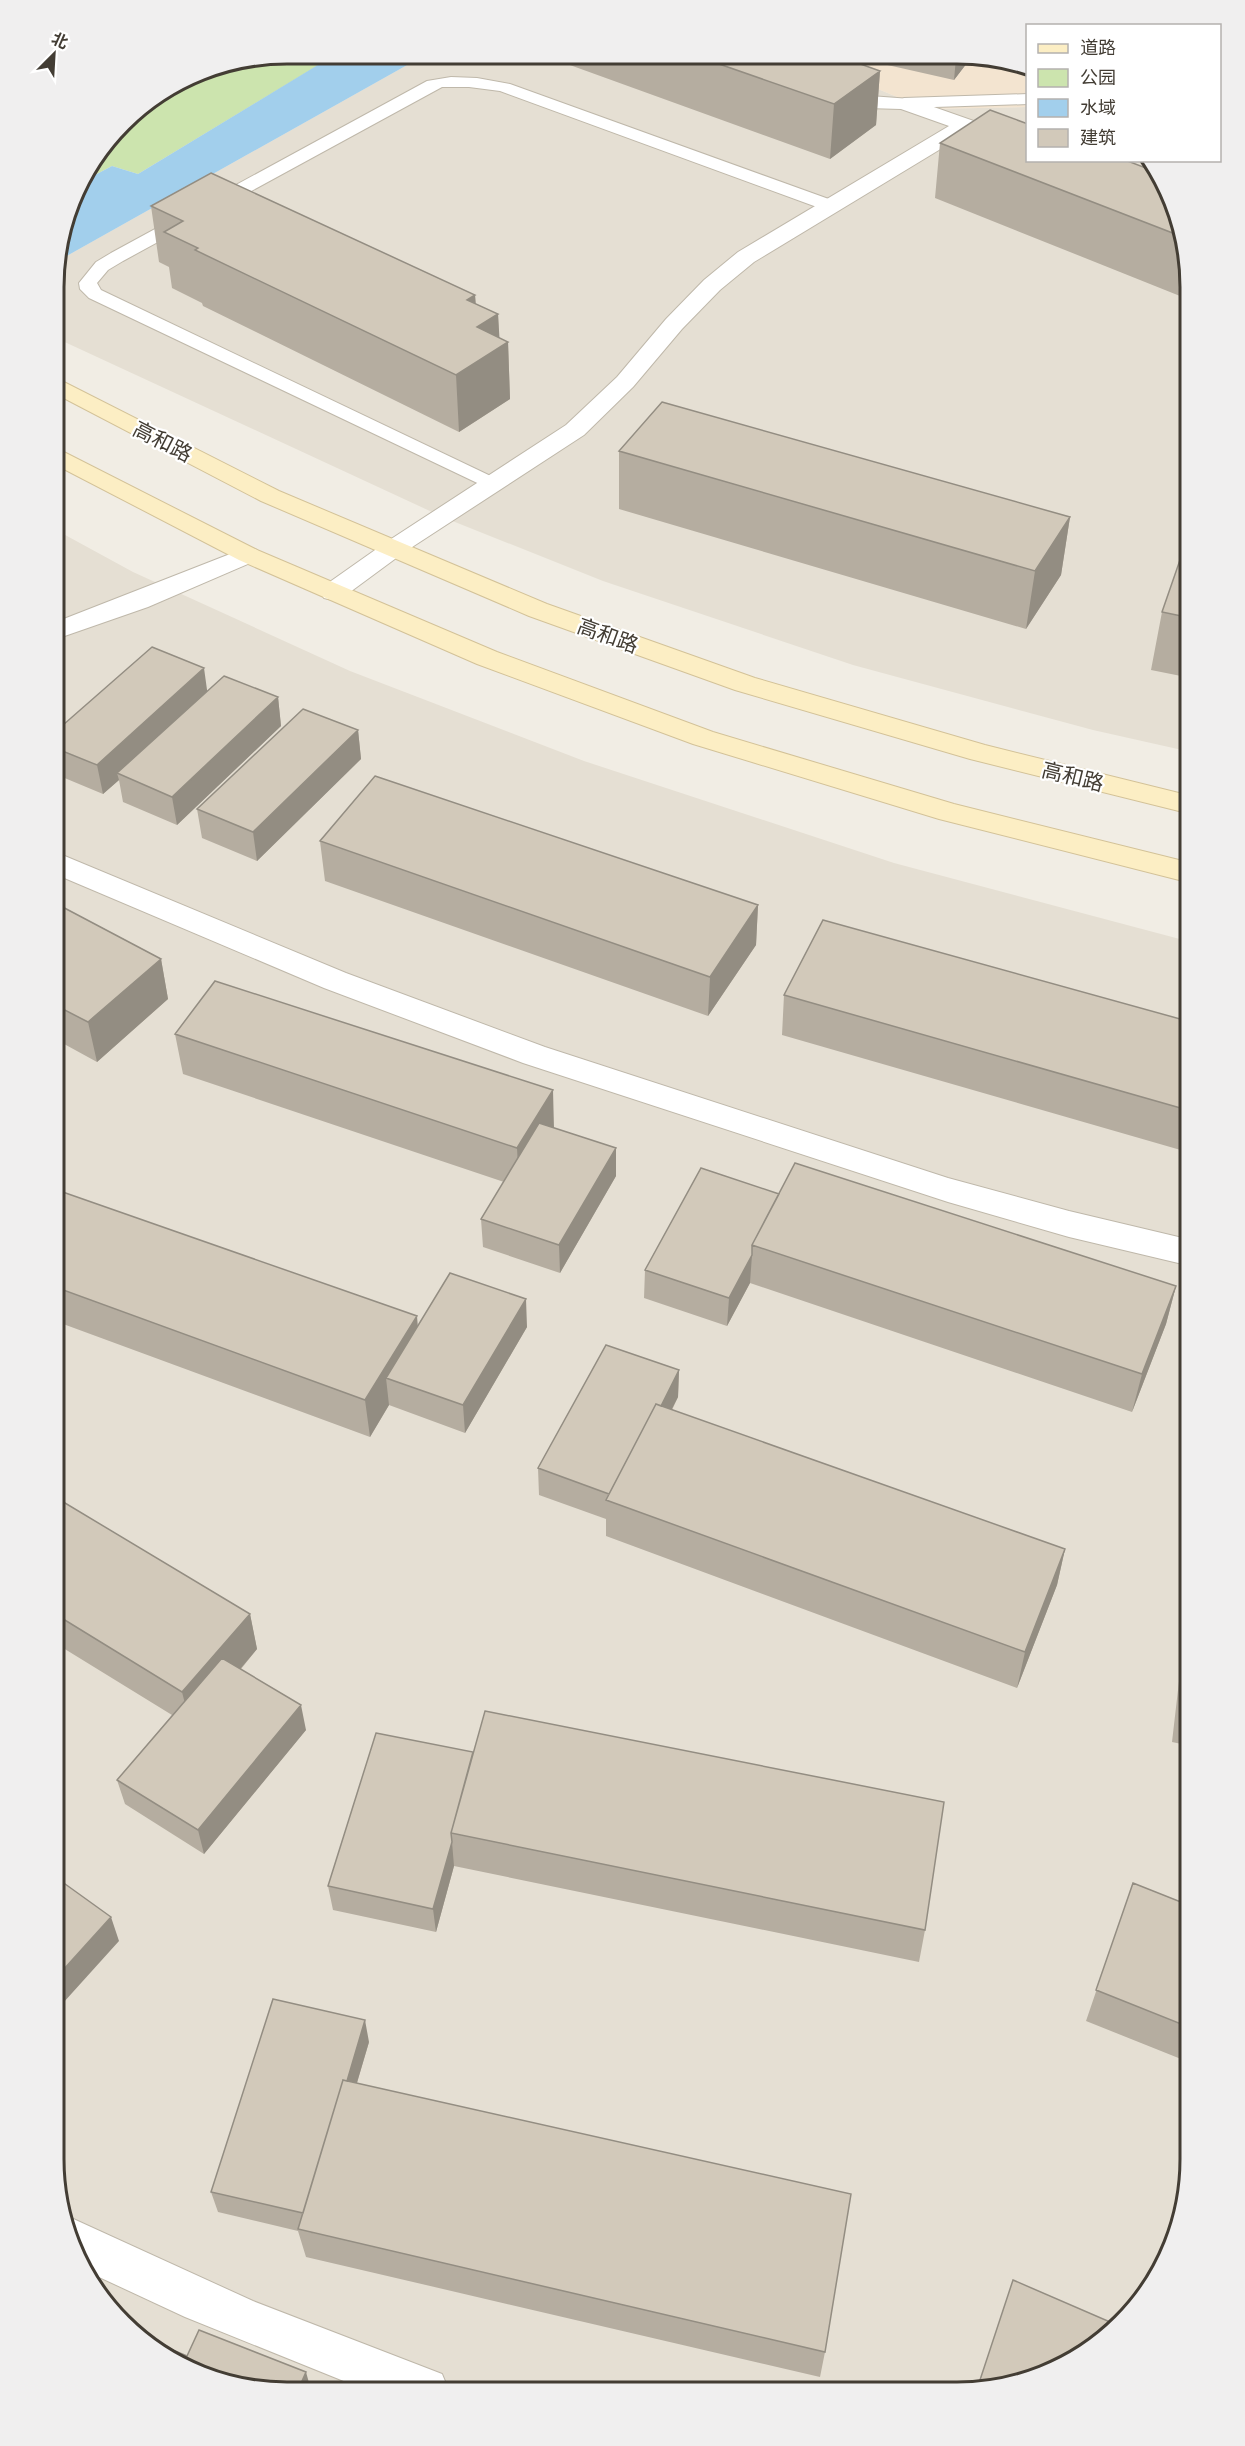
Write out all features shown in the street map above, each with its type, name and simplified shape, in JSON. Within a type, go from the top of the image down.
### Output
[{"type":"main road","name":"高和路","points":[[64,389],[270,496],[538,610],[745,684],[980,753],[1180,802]]},
{"type":"main road","points":[[64,459],[248,555],[487,658],[703,738],[949,812],[1180,870]]},
{"type":"street","points":[[811,81],[867,102],[904,103],[1026,147]]},
{"type":"street","points":[[333,592],[575,430],[601,407],[674,324],[712,285],[746,257],[966,125]]},
{"type":"street","points":[[64,628],[139,602],[248,555]]},
{"type":"street","points":[[64,866],[419,1013],[521,1049],[776,1136],[950,1191],[1087,1231],[1180,1251]]},
{"type":"street","points":[[82,2245],[166,2286],[270,2331],[405,2382]]},
{"type":"lane","points":[[492,484],[95,294],[89,290],[88,284],[102,266],[117,257],[433,84],[447,81],[480,82],[504,87],[831,206]]},
{"type":"lane","points":[[904,103],[1026,99]]},
{"type":"shaded area","points":[[409,64],[818,64],[926,109],[1026,107],[1026,162],[1142,162],[1164,202],[1173,230],[1180,273],[1180,750],[1093,730],[853,665],[603,581],[445,518],[64,342],[67,256]]},
{"type":"shaded area","points":[[818,64],[957,64],[986,66],[1026,75],[1026,107],[926,109]]},
{"type":"shaded area","points":[[64,534],[133,572],[350,671],[584,761],[894,863],[1180,939],[1180,2173],[1173,2216],[1164,2244],[1151,2270],[1134,2294],[1115,2316],[1093,2335],[1069,2352],[1043,2365],[986,2380],[957,2382],[288,2382],[259,2380],[202,2365],[176,2352],[152,2335],[130,2316],[111,2294],[94,2270],[81,2244],[66,2187],[64,2158]]},
{"type":"green space","points":[[320,64],[138,174],[112,166],[94,175],[120,141],[141,120],[176,94],[202,81],[259,66]]},
{"type":"water","points":[[319,64],[409,64],[67,256],[76,216],[94,175],[112,166],[138,174]]},
{"type":"building","points":[[719,64],[860,64],[880,71],[834,104]]},
{"type":"building","points":[[990,110],[1026,123],[1026,162],[1130,162],[1146,168],[1164,202],[1174,233],[940,143]]},
{"type":"building","points":[[211,173],[475,295],[467,300],[498,314],[477,327],[508,342],[456,375],[195,250],[198,248],[164,232],[183,221],[151,206]]},
{"type":"building","points":[[662,402],[1070,517],[1035,571],[619,451]]},
{"type":"building","points":[[1180,560],[1180,616],[1162,612]]},
{"type":"building","points":[[152,647],[204,668],[97,765],[64,752],[64,724]]},
{"type":"building","points":[[224,676],[278,697],[172,797],[117,773]]},
{"type":"building","points":[[303,709],[358,730],[253,832],[197,809]]},
{"type":"building","points":[[375,776],[758,905],[710,977],[320,841]]},
{"type":"building","points":[[64,908],[161,959],[88,1022],[64,1010]]},
{"type":"building","points":[[823,920],[1180,1019],[1180,1108],[784,995]]},
{"type":"building","points":[[215,981],[553,1090],[517,1148],[175,1034]]},
{"type":"building","points":[[539,1123],[616,1148],[559,1245],[481,1219]]},
{"type":"building","points":[[795,1163],[1176,1286],[1142,1374],[752,1245]]},
{"type":"building","points":[[701,1168],[779,1194],[752,1245],[752,1255],[729,1298],[645,1270]]},
{"type":"building","points":[[64,1192],[417,1316],[365,1400],[64,1290]]},
{"type":"building","points":[[450,1273],[526,1299],[463,1405],[386,1378]]},
{"type":"building","points":[[606,1345],[679,1370],[661,1406],[656,1404],[609,1494],[538,1468]]},
{"type":"building","points":[[656,1404],[1065,1549],[1025,1652],[606,1500]]},
{"type":"building","points":[[64,1502],[250,1614],[182,1692],[64,1620]]},
{"type":"building","points":[[222,1658],[301,1705],[198,1830],[117,1780]]},
{"type":"building","points":[[485,1711],[944,1802],[925,1930],[451,1833]]},
{"type":"building","points":[[376,1733],[473,1752],[451,1833],[452,1842],[433,1909],[328,1886]]},
{"type":"building","points":[[64,1883],[111,1917],[64,1969]]},
{"type":"building","points":[[1133,1883],[1180,1902],[1180,2024],[1096,1990]]},
{"type":"building","points":[[273,1999],[365,2020],[347,2081],[343,2080],[303,2213],[211,2192]]},
{"type":"building","points":[[343,2080],[851,2194],[825,2352],[298,2229]]},
{"type":"building","points":[[1013,2280],[1109,2322],[1069,2352],[1043,2365],[1015,2374],[980,2380]]},
{"type":"building","points":[[199,2330],[306,2372],[302,2382],[259,2380],[216,2370],[174,2350],[187,2356]]}]
